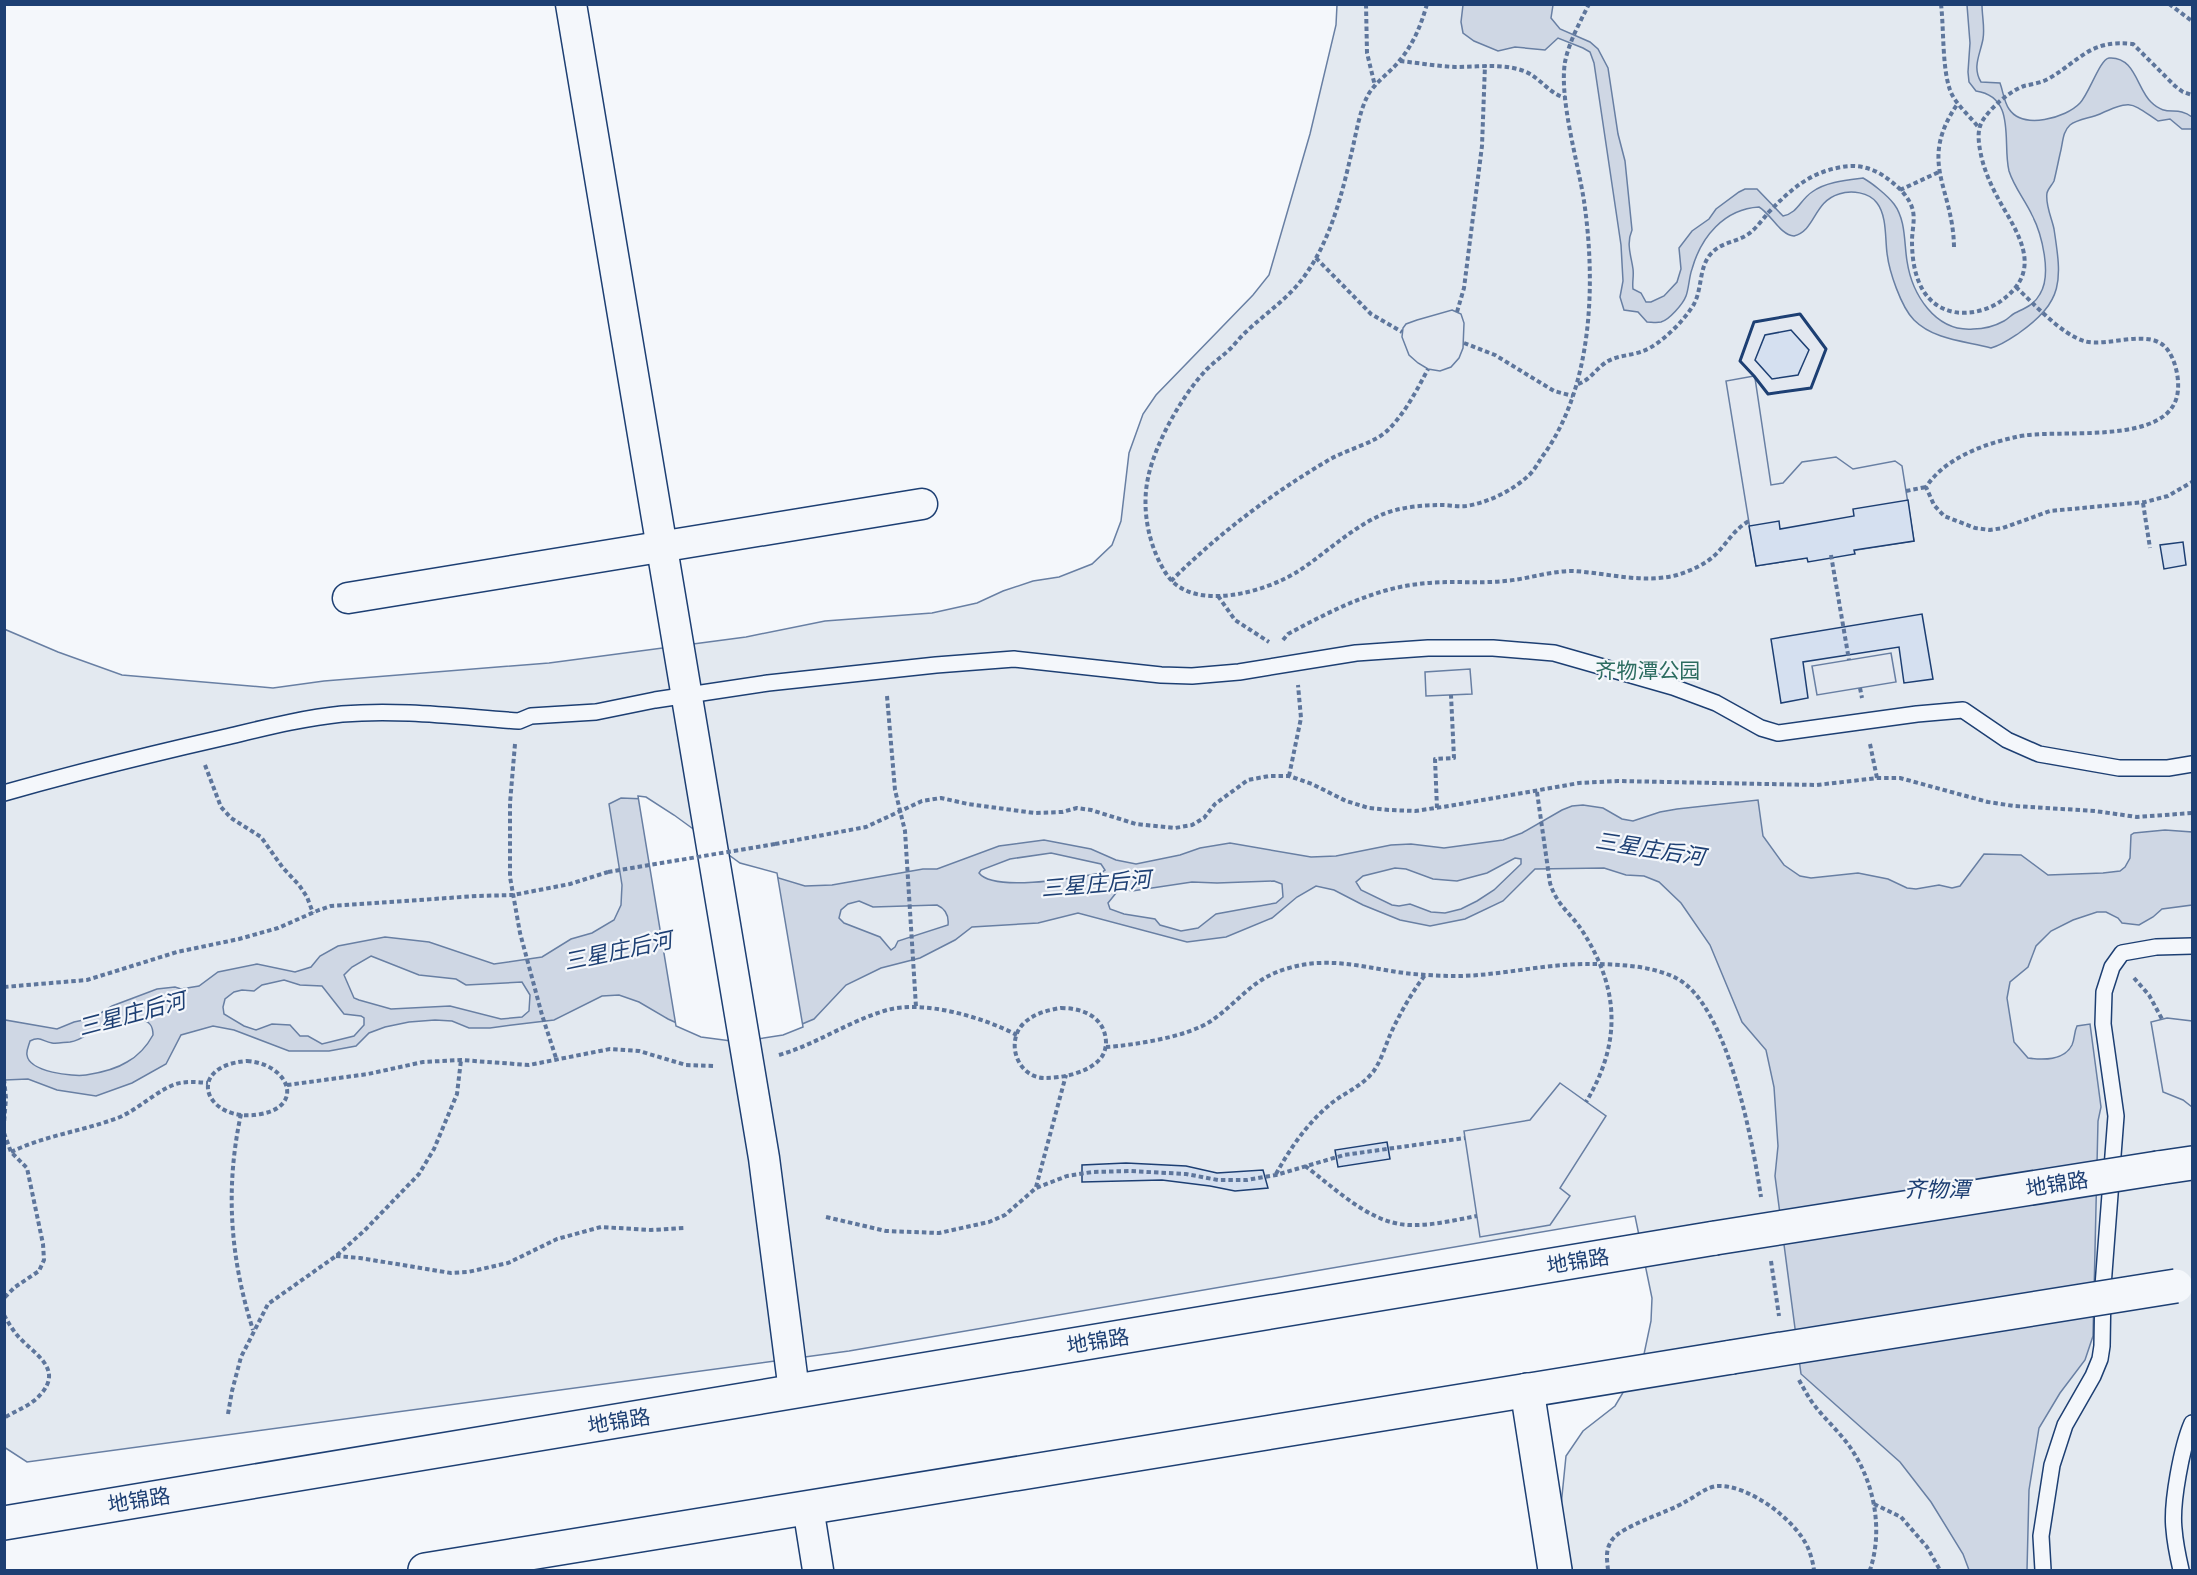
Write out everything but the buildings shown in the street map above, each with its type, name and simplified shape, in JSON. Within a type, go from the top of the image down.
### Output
[{"type":"street","points":[[571,4],[764,1158],[794,1391]]},
{"type":"street","points":[[348,598],[922,504]]},
{"type":"street","name":"地锦路","points":[[4,1523],[1716,1238],[2193,1163]]},
{"type":"street","points":[[425,1570],[2184,1285]]},
{"type":"street","points":[[1527,1390],[1555,1570]]},
{"type":"street","points":[[808,1507],[818,1570]]},
{"type":"lane","points":[[4,793],[88,769],[201,742],[342,714],[415,712],[519,721],[531,716],[596,712],[686,695],[768,683],[936,665],[1014,659],[1161,675],[1192,676],[1239,672],[1356,653],[1428,648],[1493,648],[1554,653],[1673,687],[1716,703],[1761,728],[1778,733],[1963,710],[2007,740],[2039,754],[2120,768],[2168,768],[2193,764]]},
{"type":"lane","points":[[2043,1570],[2041,1536],[2052,1465],[2065,1425],[2093,1376],[2100,1359],[2102,1346],[2103,1286],[2116,1116],[2103,1017],[2106,982],[2115,960],[2122,953],[2156,947],[2193,946]]},
{"type":"lane","points":[[2181,1570],[2174,1526],[2176,1501],[2186,1438],[2193,1423]]},
{"type":"path","points":[[1366,4],[1367,53],[1375,86]]},
{"type":"path","points":[[1427,4],[1419,32],[1400,61],[1369,93],[1360,117],[1338,205],[1316,258],[1296,288],[1246,332],[1192,386],[1161,442],[1148,477],[1150,539],[1159,563],[1171,581],[1188,592],[1218,596],[1256,590],[1295,573],[1321,553],[1381,515],[1400,509],[1425,506],[1462,507],[1484,502],[1529,476],[1556,439],[1577,384],[1587,315],[1589,246],[1584,201],[1566,98],[1565,65],[1567,54],[1589,4]]},
{"type":"path","points":[[1941,4],[1945,68],[1950,91],[1979,128]]},
{"type":"path","points":[[2169,4],[2193,21]]},
{"type":"path","points":[[1577,384],[1586,381],[1606,362],[1616,357],[1643,352],[1656,345],[1684,317],[1695,302],[1708,257],[1720,245],[1752,232],[1785,195],[1804,180],[1818,173],[1846,166],[1864,167],[1878,172],[1900,190],[1912,209],[1912,243],[1916,276],[1921,290],[1930,300],[1941,309],[1956,313],[1972,313],[2000,303],[2016,287],[2024,275],[2026,264],[2024,251],[2014,225],[1988,179],[1983,165],[1978,137],[1979,128],[1988,114],[2011,92],[2045,81],[2091,49],[2102,45],[2122,43],[2133,44],[2175,86],[2193,95]]},
{"type":"path","points":[[1400,61],[1455,67],[1485,65],[1524,71],[1557,96],[1566,98]]},
{"type":"path","points":[[1457,312],[1464,288],[1479,170],[1485,65]]},
{"type":"path","points":[[1954,246],[1953,227],[1939,172],[1938,151],[1940,136],[1958,103]]},
{"type":"path","points":[[1900,190],[1939,172]]},
{"type":"path","points":[[1316,258],[1371,314],[1402,332]]},
{"type":"path","points":[[1905,491],[1926,487],[1958,457],[1995,443],[2018,436],[2100,433],[2150,424],[2168,413],[2176,402],[2178,378],[2175,364],[2167,349],[2158,343],[2137,339],[2093,343],[2082,340],[2066,332],[2016,287]]},
{"type":"path","points":[[1464,343],[1495,355],[1554,391],[1573,396]]},
{"type":"path","points":[[1171,581],[1203,549],[1246,514],[1330,459],[1386,432],[1398,418],[1428,369]]},
{"type":"path","points":[[1926,487],[1934,505],[1944,516],[1975,528],[1990,530],[2003,528],[2050,511],[2143,503],[2168,496],[2193,482]]},
{"type":"path","points":[[2143,503],[2150,548]]},
{"type":"path","points":[[1218,596],[1235,620],[1259,634],[1276,648],[1288,634],[1339,607],[1399,586],[1421,583],[1506,581],[1574,571],[1647,579],[1677,575],[1698,567],[1713,557],[1729,536],[1749,521]]},
{"type":"path","points":[[1831,555],[1849,660]]},
{"type":"path","points":[[1289,776],[1301,717],[1295,663]]},
{"type":"path","points":[[1437,808],[1435,759],[1454,758],[1451,695]]},
{"type":"path","points":[[887,696],[895,790],[905,831],[916,1007]]},
{"type":"path","points":[[519,721],[514,749],[510,803],[510,877],[537,998],[557,1060]]},
{"type":"path","points":[[201,742],[208,776],[221,807],[231,818],[261,837],[299,885],[313,913]]},
{"type":"path","points":[[4,987],[87,980],[177,952],[278,928],[331,906],[513,895],[570,884],[608,872],[866,827],[922,801],[941,798],[1035,813],[1062,812],[1077,808],[1136,824],[1175,828],[1192,825],[1204,818],[1215,804],[1248,780],[1269,776],[1289,776],[1312,784],[1346,801],[1369,808],[1415,811],[1537,792],[1579,783],[1817,785],[1877,778],[1900,778],[1956,794],[2014,806],[2095,811],[2137,818],[2193,813]]},
{"type":"path","points":[[1537,792],[1554,897],[1580,927],[1599,965],[1611,999],[1612,1031],[1603,1070],[1586,1102]]},
{"type":"path","points":[[2115,960],[2149,995],[2162,1019]]},
{"type":"path","points":[[1106,1047],[1174,1035],[1202,1026],[1222,1013],[1259,980],[1292,967],[1317,963],[1340,963],[1425,975],[1485,975],[1563,966],[1599,965],[1658,971],[1678,979],[1696,996],[1712,1020],[1736,1079],[1751,1137],[1762,1203]]},
{"type":"path","points":[[1276,1175],[1297,1139],[1317,1117],[1334,1101],[1364,1082],[1374,1071],[1411,993],[1425,975]]},
{"type":"path","points":[[774,1056],[804,1047],[886,1011],[916,1007],[971,1017],[1017,1035]]},
{"type":"path","points":[[1061,1008],[1077,1009],[1091,1015],[1099,1022],[1105,1033],[1106,1047],[1100,1060],[1094,1065],[1066,1075],[1040,1078],[1024,1071],[1015,1051],[1017,1035],[1022,1025],[1040,1013],[1061,1008]]},
{"type":"path","points":[[286,1085],[368,1074],[423,1062],[461,1060],[514,1066],[543,1064],[587,1053],[626,1049],[686,1065],[722,1065]]},
{"type":"path","points":[[228,1414],[241,1357],[268,1304],[336,1256],[365,1230],[418,1174],[434,1149],[457,1094],[461,1060]]},
{"type":"path","points":[[247,1061],[270,1066],[280,1072],[286,1085],[284,1100],[276,1108],[261,1114],[241,1114],[216,1106],[208,1096],[208,1083],[219,1069],[236,1062],[247,1061]]},
{"type":"path","points":[[1036,1188],[1066,1075]]},
{"type":"path","points":[[4,1079],[4,1123]]},
{"type":"path","points":[[11,1152],[48,1137],[117,1118],[133,1111],[171,1086],[187,1082],[208,1083]]},
{"type":"path","points":[[241,1114],[231,1168],[231,1205],[238,1282],[253,1330]]},
{"type":"path","points":[[4,1133],[11,1152],[27,1168],[43,1244],[44,1260],[39,1272],[15,1287],[4,1298]]},
{"type":"path","points":[[826,1217],[886,1231],[939,1233],[989,1222],[1005,1215],[1036,1188],[1067,1176],[1092,1172],[1186,1174],[1218,1180],[1247,1180],[1276,1175],[1344,1155],[1465,1138]]},
{"type":"path","points":[[1305,1166],[1364,1209],[1397,1223],[1425,1224],[1477,1216]]},
{"type":"path","points":[[336,1256],[451,1273],[468,1272],[508,1263],[557,1239],[601,1227],[651,1230],[684,1228]]},
{"type":"path","points":[[1770,1259],[1780,1322]]},
{"type":"path","points":[[4,1315],[7,1324],[16,1335],[46,1363],[49,1377],[39,1397],[4,1418]]},
{"type":"path","points":[[1796,1374],[1817,1410],[1853,1451],[1869,1485],[1876,1523],[1876,1544],[1870,1570]]},
{"type":"path","points":[[1608,1570],[1606,1553],[1612,1538],[1650,1517],[1675,1508],[1706,1489],[1714,1486],[1730,1486],[1742,1489],[1763,1501],[1799,1533],[1808,1547],[1814,1570]]},
{"type":"path","points":[[1874,1504],[1901,1517],[1927,1547],[1940,1570]]},
{"type":"green space","name":"齐物潭公园","points":[[1337,5],[2192,5],[2192,1570],[1572,1570],[1561,1506],[1566,1456],[1583,1431],[1615,1406],[1643,1359],[1651,1321],[1652,1298],[1635,1216],[849,1351],[27,1462],[4,1447],[4,629],[58,652],[122,675],[273,688],[324,681],[549,663],[746,637],[825,621],[932,613],[977,603],[1003,591],[1033,581],[1059,577],[1092,564],[1112,545],[1121,521],[1129,453],[1143,414],[1156,395],[1253,295],[1269,275],[1310,134],[1336,25]]},
{"type":"shaded area","points":[[1452,310],[1461,314],[1464,323],[1463,348],[1459,358],[1451,367],[1440,371],[1428,369],[1409,355],[1402,337],[1403,328],[1406,324]]},
{"type":"shaded area","points":[[1800,314],[1826,349],[1811,388],[1768,394],[1755,378],[1771,485],[1783,483],[1802,462],[1836,457],[1853,469],[1895,461],[1902,466],[1914,541],[1756,566],[1726,381],[1754,376],[1740,361],[1754,322]]},
{"type":"shaded area","points":[[1891,653],[1896,682],[1817,695],[1812,666]]},
{"type":"shaded area","points":[[1470,669],[1472,694],[1426,696],[1425,672]]},
{"type":"shaded area","points":[[2167,1018],[2192,1021],[2192,1107],[2183,1100],[2163,1092],[2151,1022]]},
{"type":"shaded area","points":[[1560,1083],[1606,1116],[1560,1188],[1570,1196],[1550,1225],[1480,1237],[1464,1131],[1530,1120]]},
{"type":"water","points":[[1463,5],[1553,5],[1551,18],[1560,29],[1590,42],[1598,49],[1608,68],[1618,134],[1625,161],[1632,230],[1629,245],[1633,289],[1641,293],[1646,302],[1664,296],[1677,282],[1681,269],[1679,248],[1692,231],[1739,192],[1745,189],[1757,189],[1783,216],[1796,209],[1808,195],[1823,186],[1863,178],[1883,193],[1898,210],[1903,224],[1907,261],[1914,286],[1920,298],[1937,318],[1959,328],[1985,328],[2004,321],[2035,301],[2044,286],[2045,266],[2042,243],[2036,223],[2009,171],[2003,112],[1997,102],[1989,95],[1976,91],[1969,82],[1970,43],[1967,5],[1982,5],[1984,35],[1978,61],[1978,77],[1981,82],[2000,83],[2007,106],[2015,115],[2024,119],[2044,120],[2074,108],[2083,99],[2102,64],[2109,58],[2125,62],[2146,96],[2157,107],[2192,117],[2192,129],[2182,129],[2170,119],[2158,121],[2131,105],[2119,106],[2076,121],[2067,128],[2054,181],[2047,197],[2057,247],[2056,288],[2045,311],[2012,337],[1995,347],[1940,336],[1914,320],[1900,298],[1893,279],[1880,208],[1874,199],[1854,192],[1839,194],[1824,203],[1807,228],[1794,236],[1784,232],[1759,207],[1746,209],[1725,219],[1701,246],[1682,303],[1664,321],[1647,322],[1638,312],[1624,310],[1620,297],[1623,281],[1621,245],[1594,63],[1590,52],[1558,38],[1545,50],[1515,47],[1498,51],[1474,41],[1463,33],[1461,22]]},
{"type":"water","name":"齐物潭","points":[[621,798],[645,799],[739,866],[805,886],[832,885],[923,869],[937,869],[999,846],[1044,840],[1091,849],[1116,860],[1136,864],[1230,843],[1311,857],[1336,856],[1391,845],[1411,844],[1444,848],[1503,840],[1522,833],[1562,810],[1583,805],[1603,808],[1622,819],[1633,821],[1677,809],[1758,800],[1763,836],[1784,865],[1800,876],[1811,878],[1858,873],[1888,879],[1907,888],[1916,889],[1939,885],[1952,888],[1960,886],[1984,854],[2021,855],[2048,875],[2120,871],[2130,858],[2131,835],[2134,833],[2165,830],[2192,832],[2192,905],[2162,909],[2139,925],[2122,923],[2118,918],[2106,912],[2097,912],[2073,920],[2051,931],[2036,946],[2028,967],[2010,982],[2007,998],[2014,1042],[2028,1058],[2059,1057],[2072,1045],[2077,1026],[2090,1024],[2101,1107],[2098,1121],[2093,1336],[2085,1360],[2060,1393],[2039,1428],[2029,1490],[2027,1570],[1969,1570],[1963,1554],[1931,1502],[1900,1462],[1801,1374],[1775,1176],[1778,1146],[1774,1087],[1766,1050],[1742,1022],[1710,945],[1681,903],[1659,882],[1644,876],[1626,875],[1604,868],[1535,869],[1503,901],[1465,919],[1430,926],[1400,920],[1334,890],[1316,886],[1297,897],[1272,918],[1226,937],[1187,942],[1078,913],[1038,923],[972,927],[955,940],[920,958],[881,968],[846,985],[814,1019],[783,1032],[701,1034],[668,1019],[639,1002],[619,995],[602,996],[554,1020],[490,1028],[469,1028],[452,1021],[409,1022],[369,1033],[356,1046],[329,1051],[289,1051],[234,1030],[213,1026],[181,1035],[166,1064],[132,1083],[96,1096],[57,1090],[28,1079],[5,1080],[5,1020],[57,1029],[93,1018],[112,1006],[157,989],[199,986],[218,972],[257,964],[295,972],[311,967],[320,956],[338,946],[385,937],[429,942],[494,964],[542,957],[571,939],[592,933],[614,920],[621,905],[622,885],[609,804]],"holes":[[[1051,853],[1101,864],[1105,870],[1101,873],[1074,878],[1018,883],[988,879],[979,873],[981,870],[1010,859]],[[1515,858],[1521,859],[1521,864],[1494,890],[1461,909],[1445,913],[1431,912],[1410,904],[1392,905],[1361,890],[1356,882],[1363,876],[1395,868],[1406,869],[1433,879],[1457,881],[1487,873]],[[1274,881],[1282,884],[1283,897],[1276,903],[1216,914],[1198,928],[1181,931],[1160,925],[1155,919],[1124,914],[1110,909],[1108,903],[1120,888],[1132,891],[1192,882]],[[859,901],[873,907],[937,905],[946,913],[948,925],[898,941],[891,950],[880,937],[844,923],[839,918],[841,910],[848,904]],[[371,956],[419,975],[456,979],[466,985],[522,982],[530,995],[529,1011],[522,1017],[501,1019],[450,1006],[391,1009],[354,998],[344,975],[352,967]],[[284,980],[300,985],[322,986],[344,1014],[361,1016],[364,1018],[364,1025],[354,1036],[322,1044],[308,1036],[300,1036],[290,1025],[272,1024],[256,1030],[224,1014],[225,999],[234,992],[254,991],[262,985]],[[141,1020],[149,1023],[153,1035],[135,1057],[113,1069],[86,1075],[62,1074],[35,1066],[27,1055],[30,1041],[39,1039],[54,1043],[70,1042],[99,1028]]]},
{"type":"pier","points":[[638,796],[646,797],[674,815],[740,863],[777,873],[803,1027],[783,1035],[739,1042],[701,1037],[676,1026]]},
{"type":"wall","points":[[1800,314],[1826,349],[1811,388],[1768,394],[1740,361],[1754,322],[1800,314]]},
{"type":"water label","name":"三星庄后河","points":[[1650,849]]},
{"type":"water label","name":"三星庄后河","points":[[1096,884]]},
{"type":"water label","name":"三星庄后河","points":[[618,951]]},
{"type":"water label","name":"三星庄后河","points":[[132,1014]]}]
